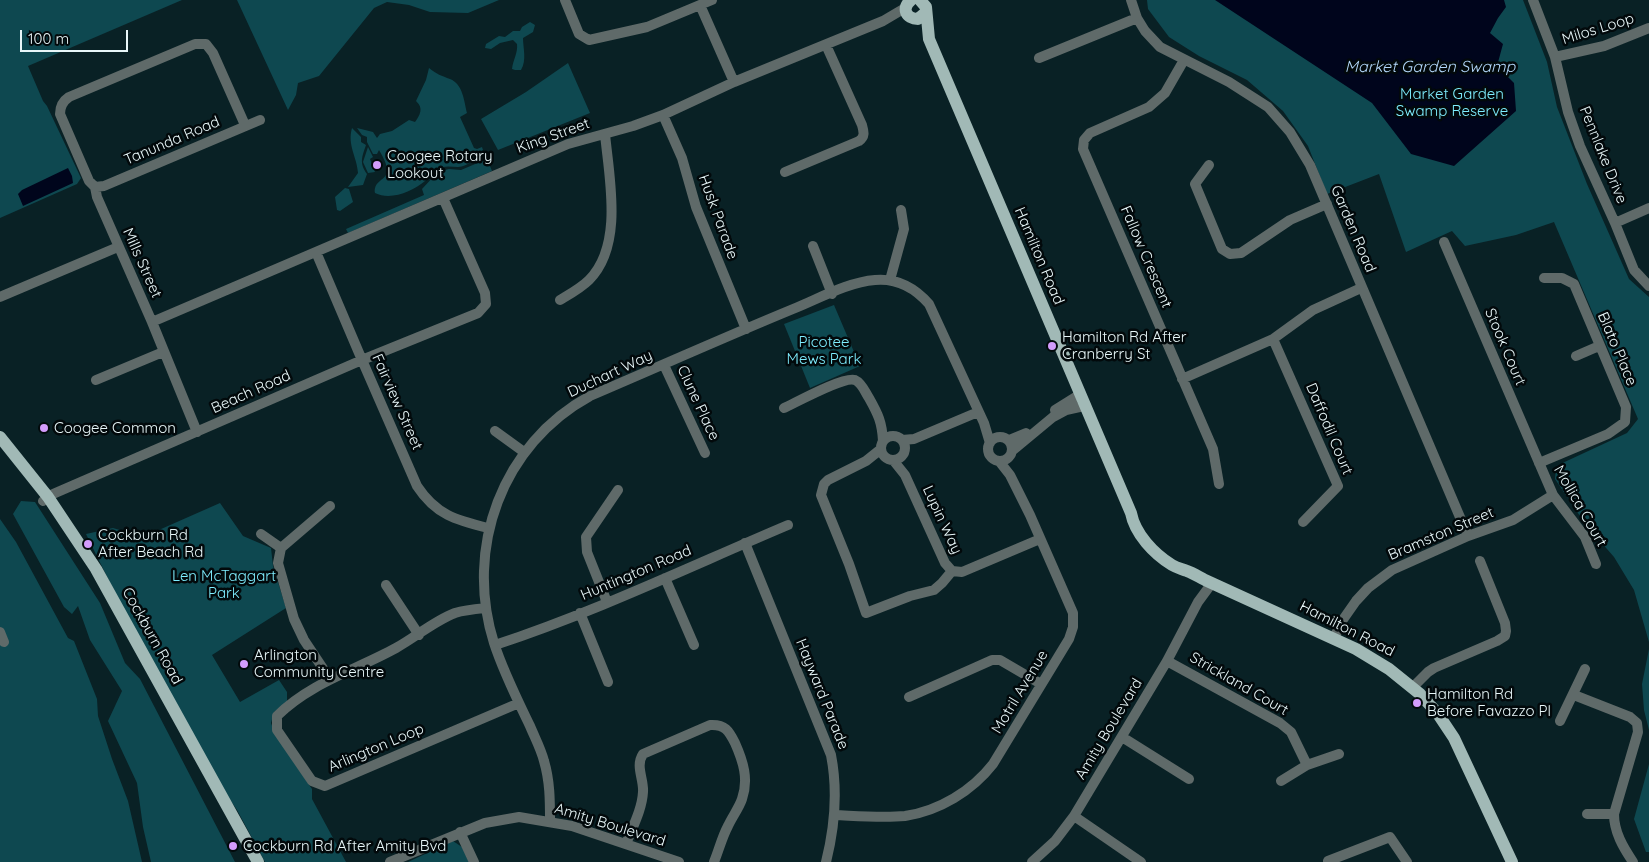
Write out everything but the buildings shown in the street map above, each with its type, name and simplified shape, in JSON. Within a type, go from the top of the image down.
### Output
[{"type":"main road","name":"Hamilton Road","points":[[910,7],[918,20],[925,13],[929,39]]},
{"type":"main road","name":"Hamilton Road","points":[[910,7],[929,39],[1131,513],[1132,520],[1138,529],[1173,566],[1188,571],[1208,582],[1334,638],[1389,668],[1412,687],[1438,714],[1454,738],[1512,862]]},
{"type":"main road","name":"Cockburn Road","points":[[0,437],[96,569],[258,862]]},
{"type":"main road","name":"Cockburn Road","points":[[1,449],[45,499],[88,564],[110,601],[249,862]]},
{"type":"street","points":[[565,0],[579,34],[589,40],[647,27],[712,0]]},
{"type":"street","name":"Garden Road","points":[[1131,0],[1137,18],[1145,31],[1160,47],[1230,82],[1268,107],[1290,132],[1310,165],[1468,536]]},
{"type":"street","name":"Pennlake Drive","points":[[1533,0],[1555,57],[1572,126],[1634,270],[1649,286]]},
{"type":"street","points":[[700,5],[734,82]]},
{"type":"street","name":"King Street","points":[[152,322],[568,144],[663,115],[734,82],[883,21],[910,7]]},
{"type":"street","points":[[1039,58],[1137,18]]},
{"type":"street","name":"Milos Loop","points":[[1555,57],[1604,46],[1649,28]]},
{"type":"street","name":"Mills Street","points":[[197,432],[152,322],[97,197],[95,187],[89,181],[60,114],[60,108],[64,100],[69,97],[200,43],[206,44],[213,53],[245,125]]},
{"type":"street","points":[[785,172],[863,138],[862,126],[826,45]]},
{"type":"street","name":"Fallow Crescent","points":[[1184,60],[1164,93],[1149,107],[1090,133],[1084,140],[1083,149],[1213,449],[1219,484]]},
{"type":"street","name":"Husk Parade","points":[[663,115],[682,158],[696,207],[746,329]]},
{"type":"street","name":"Tanunda Road","points":[[95,187],[104,186],[260,120]]},
{"type":"street","points":[[560,300],[580,288],[596,272],[602,262],[608,242],[612,207],[605,134]]},
{"type":"street","points":[[1209,165],[1196,184],[1222,249],[1230,254],[1241,253],[1290,220],[1327,204]]},
{"type":"street","name":"Beach Road","points":[[45,499],[362,360],[478,313],[486,304],[485,293],[443,198]]},
{"type":"street","points":[[1615,223],[1649,208]]},
{"type":"street","points":[[890,280],[904,229],[901,210]]},
{"type":"street","name":"Stook Court","points":[[1444,242],[1539,463]]},
{"type":"street","points":[[814,246],[832,294]]},
{"type":"street","points":[[0,297],[118,247]]},
{"type":"street","name":"Fairview Street","points":[[316,252],[417,486],[436,508],[450,517],[488,528]]},
{"type":"street","name":"Blato Place","points":[[1539,463],[1608,434],[1625,422],[1626,407],[1574,284],[1562,278],[1544,278]]},
{"type":"street","name":"Duchart Way","points":[[550,821],[550,790],[545,762],[494,644],[486,608],[484,576],[488,528],[504,486],[524,452],[542,431],[573,406],[590,396],[832,294],[866,281],[890,280],[909,286],[923,297],[934,311],[984,423],[990,443]]},
{"type":"street","points":[[1182,378],[1273,339],[1313,310],[1361,288]]},
{"type":"street","name":"Daffodil Court","points":[[1273,339],[1338,486],[1303,522]]},
{"type":"street","points":[[1576,356],[1599,346]]},
{"type":"street","points":[[96,380],[163,352]]},
{"type":"street","name":"Clune Place","points":[[664,365],[705,453]]},
{"type":"street","points":[[784,408],[840,381],[856,380],[863,387],[882,425],[901,445]]},
{"type":"street","points":[[1082,400],[1053,418],[1004,461],[993,459],[988,449],[990,443],[1004,439],[1019,438],[1055,410],[1082,400]]},
{"type":"street","points":[[901,445],[978,412]]},
{"type":"street","name":"Duchart Way","points":[[984,423],[1004,439]]},
{"type":"street","points":[[882,425],[886,452],[898,460],[901,445]]},
{"type":"street","points":[[495,432],[524,452]]},
{"type":"street","points":[[886,452],[888,437],[901,445]]},
{"type":"street","points":[[1004,439],[1012,445],[1011,454]]},
{"type":"street","name":"Lupin Way","points":[[901,445],[905,475]]},
{"type":"street","points":[[886,452],[828,480],[824,484],[821,495],[849,564],[866,613],[910,596],[934,590],[952,571]]},
{"type":"street","name":"Lupin Way","points":[[886,452],[905,475],[944,563],[952,571],[962,572],[1040,539]]},
{"type":"street","name":"Motril Avenue","points":[[1010,475],[1011,454]]},
{"type":"street","name":"Motril Avenue","points":[[835,815],[884,817],[914,814],[941,804],[966,791],[993,764],[1069,639],[1074,620],[1073,614],[1030,514],[1010,475],[998,461]]},
{"type":"street","name":"Mollica Court","points":[[1539,463],[1553,495],[1585,537],[1596,564]]},
{"type":"street","points":[[608,602],[587,552],[586,537],[618,490]]},
{"type":"street","name":"Bramston Street","points":[[1334,638],[1342,621],[1356,601],[1378,580],[1392,570],[1468,536],[1513,520],[1553,495]]},
{"type":"street","points":[[330,506],[281,548],[278,563],[294,620],[304,640],[330,679]]},
{"type":"street","name":"Huntington Road","points":[[494,644],[536,631],[608,602],[788,525]]},
{"type":"street","points":[[261,534],[281,548]]},
{"type":"street","name":"Hayward Parade","points":[[745,543],[831,755],[834,769],[835,815],[826,862]]},
{"type":"street","points":[[1412,687],[1434,668],[1498,641],[1505,636],[1505,623],[1480,561]]},
{"type":"street","points":[[664,578],[694,645]]},
{"type":"street","name":"Amity Boulevard","points":[[1032,862],[1055,841],[1074,816],[1167,661],[1198,602],[1199,592],[1208,582]]},
{"type":"street","points":[[386,585],[419,634]]},
{"type":"street","name":"Arlington Loop","points":[[486,608],[458,612],[445,617],[379,657],[330,679],[291,704],[277,716],[278,730],[312,781],[326,786],[519,703]]},
{"type":"street","points":[[580,613],[608,682]]},
{"type":"street","points":[[0,632],[4,642]]},
{"type":"street","points":[[909,697],[992,660],[1000,660],[1041,684]]},
{"type":"street","name":"Strickland Court","points":[[1167,661],[1286,728],[1296,740],[1307,765]]},
{"type":"street","points":[[1560,721],[1585,669]]},
{"type":"street","points":[[1574,695],[1630,717],[1637,723],[1638,732],[1614,814],[1614,822],[1621,841],[1634,862]]},
{"type":"street","points":[[626,844],[643,796],[639,762],[643,754],[710,725],[720,725],[725,727],[731,735],[745,773],[743,797],[728,826],[714,862]]},
{"type":"street","points":[[1122,737],[1189,779]]},
{"type":"street","points":[[1281,781],[1307,765],[1339,754]]},
{"type":"street","points":[[1587,814],[1614,814]]},
{"type":"street","points":[[1074,816],[1141,862]]},
{"type":"street","name":"Amity Boulevard","points":[[390,862],[485,823],[519,817],[572,826],[679,862]]},
{"type":"street","points":[[460,832],[474,862]]},
{"type":"street","points":[[1328,861],[1390,837],[1407,862]]},
{"type":"green space","points":[[0,0],[182,0],[28,66],[81,178],[77,184],[0,218]]},
{"type":"green space","points":[[237,0],[499,0],[468,13],[430,12],[409,5],[387,2],[374,8],[319,76],[298,83],[296,95],[288,110]]},
{"type":"green space","name":"Market Garden Swamp Reserve","points":[[1147,0],[1523,0],[1547,62],[1557,107],[1587,184],[1629,279],[1649,297],[1649,642],[1634,590],[1614,557],[1586,525],[1555,479],[1556,466],[1627,433],[1638,419],[1554,222],[1516,235],[1465,246],[1452,231],[1406,252],[1379,174],[1327,194],[1308,146],[1283,111],[1247,80],[1199,56],[1169,37],[1148,9]]},
{"type":"green space","points":[[530,22],[535,25],[533,32],[523,38],[524,58],[521,70],[512,69],[517,47],[513,40],[500,43],[491,49],[485,48],[486,44],[499,36],[505,37],[513,31],[520,31],[522,27]]},
{"type":"green space","points":[[568,63],[590,113],[498,150],[481,119],[526,92]]},
{"type":"green space","points":[[429,68],[458,85],[467,113],[460,117],[474,148],[482,147],[483,150],[462,167],[439,168],[420,185],[402,194],[388,196],[375,193],[375,187],[386,174],[385,161],[379,150],[377,154],[373,154],[367,142],[367,137],[362,135],[357,128],[373,132],[377,138],[380,134],[392,131],[409,120],[415,122],[421,109],[416,101],[426,80]]},
{"type":"green space","points":[[352,128],[361,137],[361,142],[366,145],[362,160],[367,174],[363,185],[348,187],[358,173],[351,145]]},
{"type":"green space","points":[[368,147],[373,157],[370,159],[375,172],[368,173],[363,162]]},
{"type":"green space","points":[[487,159],[492,171],[348,233],[346,229],[424,195],[422,189],[441,171],[449,169],[461,170]]},
{"type":"green space","points":[[345,188],[349,189],[353,202],[340,211],[337,210],[335,197]]},
{"type":"green space","name":"Picotee Mews Park","points":[[834,305],[860,366],[810,388],[784,324]]},
{"type":"green space","points":[[21,501],[35,502],[100,603],[125,663],[140,679],[235,862],[151,862],[143,827],[137,783],[108,721],[122,691],[90,640],[78,606],[72,614],[64,607],[13,514]]},
{"type":"green space","name":"Len McTaggart Park","points":[[220,503],[243,536],[271,548],[273,566],[286,608],[212,655],[240,702],[279,680],[287,692],[287,703],[274,712],[271,723],[275,734],[312,789],[312,799],[346,862],[265,862],[237,810],[215,778],[117,597],[86,534],[113,528],[143,537]]},
{"type":"green space","points":[[0,519],[16,542],[68,638],[74,641],[97,699],[98,716],[128,801],[142,862],[0,862]]},
{"type":"green space","points":[[1649,649],[1649,730],[1644,710],[1642,684]]},
{"type":"green space","points":[[1649,764],[1649,852],[1646,852],[1634,819]]},
{"type":"green space","points":[[453,841],[462,847],[469,862],[408,862]]},
{"type":"water","name":"Market Garden Swamp","points":[[1215,0],[1504,0],[1506,7],[1490,33],[1503,44],[1497,66],[1514,83],[1516,111],[1454,166],[1411,154],[1372,103]]},
{"type":"water","points":[[68,168],[73,183],[23,206],[18,194],[22,190]]},
{"type":"place","name":"Coogee Rotary Lookout","points":[[377,165]]},
{"type":"place","name":"Hamilton Rd After Cranberry St","points":[[1052,346]]},
{"type":"place","name":"Coogee Common","points":[[44,428]]},
{"type":"place","name":"Cockburn Rd After Beach Rd","points":[[88,544]]},
{"type":"place","name":"Arlington Community Centre","points":[[244,664]]},
{"type":"place","name":"Hamilton Rd Before Favazzo Pl","points":[[1417,703]]},
{"type":"place","name":"Cockburn Rd After Amity Bvd","points":[[233,846]]}]
